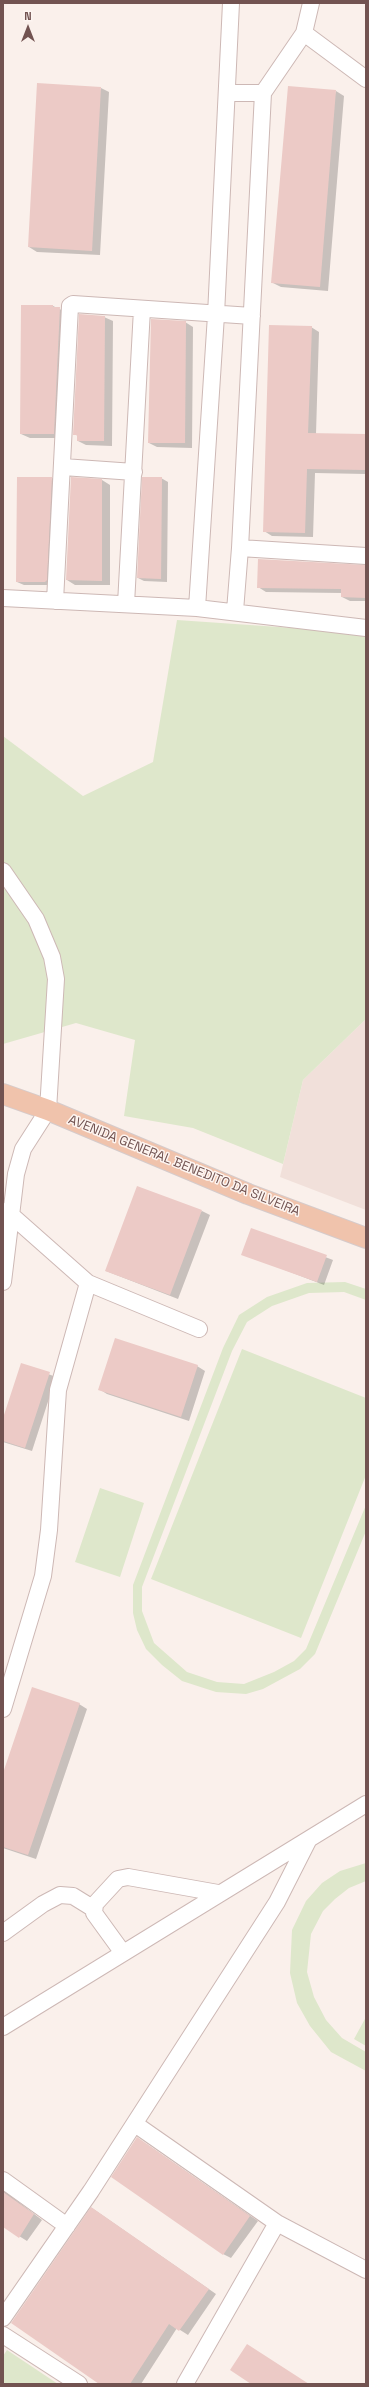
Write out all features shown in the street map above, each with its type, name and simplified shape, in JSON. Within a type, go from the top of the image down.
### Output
[{"type":"main road","name":"AVENIDA GENERAL BENEDITO DA SILVEIRA","points":[[3,1094],[48,1110],[248,1194],[366,1238]]},
{"type":"street","points":[[197,608],[216,315],[231,3]]},
{"type":"street","points":[[235,611],[240,548],[263,94],[304,33],[310,3]]},
{"type":"street","points":[[304,33],[366,79]]},
{"type":"street","points":[[227,93],[263,94]]},
{"type":"street","points":[[55,601],[70,306],[74,304],[216,315],[252,316]]},
{"type":"street","points":[[126,604],[142,309]]},
{"type":"street","points":[[63,467],[134,472]]},
{"type":"street","points":[[240,548],[366,556]]},
{"type":"street","points":[[3,598],[235,611],[366,628]]},
{"type":"street","points":[[3,871],[36,920],[52,957],[56,979],[48,1110],[22,1149],[7,1213],[3,1282]]},
{"type":"street","points":[[7,1213],[88,1283],[199,1329]]},
{"type":"street","points":[[3,1709],[42,1576],[49,1530],[58,1390],[88,1283]]},
{"type":"street","points":[[3,2027],[366,1804]]},
{"type":"street","points":[[3,2318],[135,2124],[277,1902],[291,1879],[308,1841]]},
{"type":"street","points":[[123,1953],[94,1913],[94,1908],[118,1879],[123,1877],[218,1894]]},
{"type":"street","points":[[3,1933],[43,1904],[60,1895],[73,1896],[94,1908]]},
{"type":"street","points":[[135,2124],[277,2223],[366,2270]]},
{"type":"street","points":[[3,2180],[67,2226]]},
{"type":"street","points":[[185,2384],[277,2223]]},
{"type":"street","points":[[3,2335],[79,2384]]},
{"type":"shaded area","points":[[366,1019],[366,1210],[280,1177],[303,1080]]},
{"type":"green space","points":[[177,620],[366,633],[366,1019],[303,1080],[283,1164],[193,1128],[124,1116],[135,1040],[76,1023],[3,1044],[3,736],[83,796],[153,762]]},
{"type":"green space","points":[[345,1282],[366,1289],[366,1300],[344,1292],[309,1293],[272,1306],[247,1322],[232,1351],[142,1587],[142,1611],[154,1643],[187,1672],[217,1682],[244,1684],[274,1672],[294,1661],[306,1649],[366,1505],[366,1531],[315,1654],[300,1669],[263,1689],[246,1694],[216,1692],[182,1681],[162,1665],[146,1649],[137,1630],[133,1613],[133,1585],[223,1348],[239,1315],[267,1297],[307,1283]]},
{"type":"green space","points":[[242,1349],[366,1398],[366,1475],[301,1638],[151,1579]]},
{"type":"green space","points":[[100,1488],[144,1503],[120,1577],[75,1562]]},
{"type":"green space","points":[[366,1863],[366,1881],[349,1888],[323,1911],[311,1934],[307,1972],[314,1997],[326,2020],[342,2038],[366,2052],[366,2071],[331,2052],[310,2026],[297,2003],[290,1973],[292,1930],[306,1901],[322,1883],[340,1871]]},
{"type":"green space","points":[[366,2017],[366,2046],[354,2039]]},
{"type":"green space","points":[[7,2350],[58,2384],[3,2384],[3,2356]]},
{"type":"building","points":[[37,83],[101,87],[92,251],[28,247]]},
{"type":"building","points":[[288,86],[336,90],[320,287],[271,283]]},
{"type":"building","points":[[21,305],[53,305],[53,307],[60,307],[54,434],[20,434]]},
{"type":"building","points":[[79,314],[105,316],[104,441],[77,441],[77,435],[73,435]]},
{"type":"building","points":[[151,319],[186,321],[185,443],[148,443]]},
{"type":"building","points":[[269,325],[312,326],[308,433],[366,434],[366,470],[307,469],[305,533],[263,532]]},
{"type":"building","points":[[17,477],[52,477],[47,580],[45,582],[16,582]]},
{"type":"building","points":[[71,477],[102,479],[102,581],[66,580]]},
{"type":"building","points":[[142,477],[162,477],[161,579],[137,578]]},
{"type":"building","points":[[258,559],[366,565],[366,598],[341,597],[341,589],[257,588]]},
{"type":"building","points":[[137,1186],[202,1210],[170,1295],[105,1271]]},
{"type":"building","points":[[251,1228],[327,1255],[317,1282],[241,1255]]},
{"type":"building","points":[[115,1338],[198,1365],[181,1417],[98,1390]]},
{"type":"building","points":[[21,1363],[50,1372],[25,1448],[3,1441],[3,1418]]},
{"type":"building","points":[[32,1687],[80,1703],[28,1855],[3,1847],[3,1773]]},
{"type":"building","points":[[137,2137],[250,2216],[223,2255],[111,2177]]},
{"type":"building","points":[[3,2192],[34,2214],[19,2238],[3,2227]]},
{"type":"building","points":[[91,2207],[209,2289],[179,2331],[169,2324],[130,2384],[99,2384],[11,2323]]},
{"type":"building","points":[[247,2344],[309,2384],[251,2384],[230,2370]]}]
